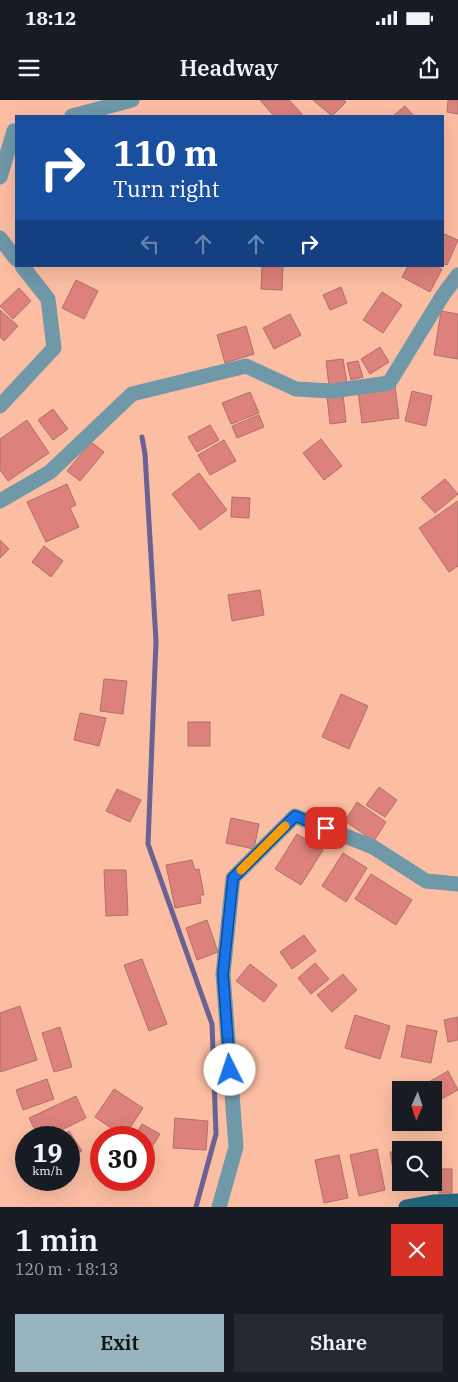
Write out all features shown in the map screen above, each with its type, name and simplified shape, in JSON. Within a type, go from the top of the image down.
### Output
[{"type":"main road","points":[[406,1207],[433,1202],[458,1201]]},
{"type":"street","points":[[76,115],[132,100]]},
{"type":"street","points":[[0,177],[15,131]]},
{"type":"street","points":[[0,238],[15,258]]},
{"type":"street","points":[[0,406],[54,348],[48,299],[23,267]]},
{"type":"street","points":[[0,501],[50,472],[132,394],[246,366],[296,389],[332,391],[389,383],[443,295],[458,275]]},
{"type":"street","points":[[219,1207],[236,1147],[223,974],[233,878],[295,816],[373,847],[426,881],[458,884]]},
{"type":"building","points":[[260,100],[289,100],[302,114],[301,115],[273,115]]},
{"type":"building","points":[[313,100],[344,100],[346,102],[331,115]]},
{"type":"building","points":[[448,100],[458,100],[458,114],[447,112]]},
{"type":"building","points":[[405,106],[413,115],[394,115]]},
{"type":"building","points":[[444,234],[458,240],[447,265],[444,264]]},
{"type":"building","points":[[262,267],[283,267],[282,290],[261,289]]},
{"type":"building","points":[[407,267],[438,267],[442,269],[430,292],[402,277]]},
{"type":"building","points":[[76,280],[98,291],[84,319],[62,308]]},
{"type":"building","points":[[341,287],[347,303],[330,310],[323,295]]},
{"type":"building","points":[[19,288],[31,301],[13,319],[0,306]]},
{"type":"building","points":[[382,292],[402,305],[383,333],[363,320]]},
{"type":"building","points":[[0,310],[18,326],[4,341],[0,337]]},
{"type":"building","points":[[441,311],[458,314],[458,359],[434,355]]},
{"type":"building","points":[[290,314],[301,335],[274,349],[263,328]]},
{"type":"building","points":[[246,326],[254,354],[225,363],[217,335]]},
{"type":"building","points":[[380,347],[389,362],[370,374],[361,359]]},
{"type":"building","points":[[343,359],[347,383],[329,386],[326,361]]},
{"type":"building","points":[[358,361],[363,377],[351,380],[347,363]]},
{"type":"building","points":[[395,386],[399,418],[362,423],[358,391]]},
{"type":"building","points":[[412,391],[432,396],[426,426],[405,421]]},
{"type":"building","points":[[250,392],[259,413],[231,424],[222,403]]},
{"type":"building","points":[[343,395],[346,422],[330,424],[327,397]]},
{"type":"building","points":[[53,409],[68,429],[53,440],[38,420]]},
{"type":"building","points":[[259,415],[264,427],[237,438],[232,426]]},
{"type":"building","points":[[27,420],[49,453],[8,481],[0,470],[0,439]]},
{"type":"building","points":[[210,425],[219,440],[197,452],[188,437]]},
{"type":"building","points":[[321,439],[342,466],[324,480],[303,453]]},
{"type":"building","points":[[224,440],[236,461],[210,475],[198,455]]},
{"type":"building","points":[[91,442],[104,452],[80,481],[67,471]]},
{"type":"building","points":[[199,473],[227,510],[200,530],[172,494]]},
{"type":"building","points":[[445,479],[458,494],[435,513],[421,498]]},
{"type":"building","points":[[67,484],[76,505],[70,508],[79,527],[46,542],[27,502]]},
{"type":"building","points":[[232,497],[250,498],[249,518],[231,517]]},
{"type":"building","points":[[458,501],[458,566],[449,572],[419,528]]},
{"type":"building","points":[[0,540],[9,549],[0,558]]},
{"type":"building","points":[[44,546],[63,561],[51,577],[32,562]]},
{"type":"building","points":[[260,590],[264,615],[232,621],[228,595]]},
{"type":"building","points":[[104,679],[127,681],[123,714],[100,711]]},
{"type":"building","points":[[341,694],[368,706],[349,749],[322,737]]},
{"type":"building","points":[[80,713],[106,718],[99,746],[74,740]]},
{"type":"building","points":[[188,722],[210,722],[210,746],[188,746]]},
{"type":"building","points":[[379,787],[397,800],[385,817],[366,805]]},
{"type":"building","points":[[117,789],[141,800],[130,822],[106,811]]},
{"type":"building","points":[[357,802],[386,822],[374,841],[345,821]]},
{"type":"building","points":[[231,818],[259,824],[254,849],[226,843]]},
{"type":"building","points":[[297,834],[323,850],[301,885],[275,869]]},
{"type":"building","points":[[343,853],[367,868],[346,902],[322,886]]},
{"type":"building","points":[[192,860],[195,870],[199,869],[204,895],[200,895],[201,903],[175,908],[166,865]]},
{"type":"building","points":[[104,870],[126,870],[128,915],[106,916]]},
{"type":"building","points":[[371,874],[412,900],[396,925],[355,899]]},
{"type":"building","points":[[207,920],[218,952],[197,960],[186,928]]},
{"type":"building","points":[[304,935],[316,951],[292,969],[280,952]]},
{"type":"building","points":[[142,959],[167,1024],[149,1031],[124,965]]},
{"type":"building","points":[[315,963],[329,979],[311,994],[298,978]]},
{"type":"building","points":[[250,964],[277,985],[264,1002],[236,981]]},
{"type":"building","points":[[343,974],[357,990],[332,1012],[317,995]]},
{"type":"building","points":[[20,1006],[37,1060],[0,1072],[0,1013]]},
{"type":"building","points":[[355,1015],[390,1026],[380,1059],[345,1048]]},
{"type":"building","points":[[458,1017],[458,1040],[448,1042],[444,1020]]},
{"type":"building","points":[[407,1025],[437,1031],[431,1063],[401,1057]]},
{"type":"building","points":[[60,1027],[72,1067],[54,1072],[42,1033]]},
{"type":"building","points":[[448,1071],[458,1090],[442,1099],[442,1081],[430,1081]]},
{"type":"building","points":[[47,1079],[54,1099],[23,1110],[16,1090]]},
{"type":"building","points":[[114,1089],[143,1108],[131,1126],[108,1126],[95,1117]]},
{"type":"building","points":[[76,1096],[86,1118],[70,1126],[33,1126],[29,1118]]},
{"type":"building","points":[[175,1118],[208,1121],[206,1150],[173,1148]]},
{"type":"building","points":[[155,1131],[160,1134],[155,1142]]},
{"type":"building","points":[[377,1149],[385,1190],[359,1196],[350,1155]]},
{"type":"building","points":[[339,1155],[348,1198],[324,1203],[315,1160]]},
{"type":"building","points":[[442,1169],[452,1169],[452,1193],[439,1193],[439,1191],[442,1191]]},
{"type":"waterway","points":[[142,437],[145,454],[156,641],[148,844],[212,1024],[216,1134],[196,1207]]},
{"type":"slow traffic","points":[[241,870],[285,826]]},
{"type":"route","points":[[230,1070],[223,974],[233,878],[295,816],[326,828]]}]
